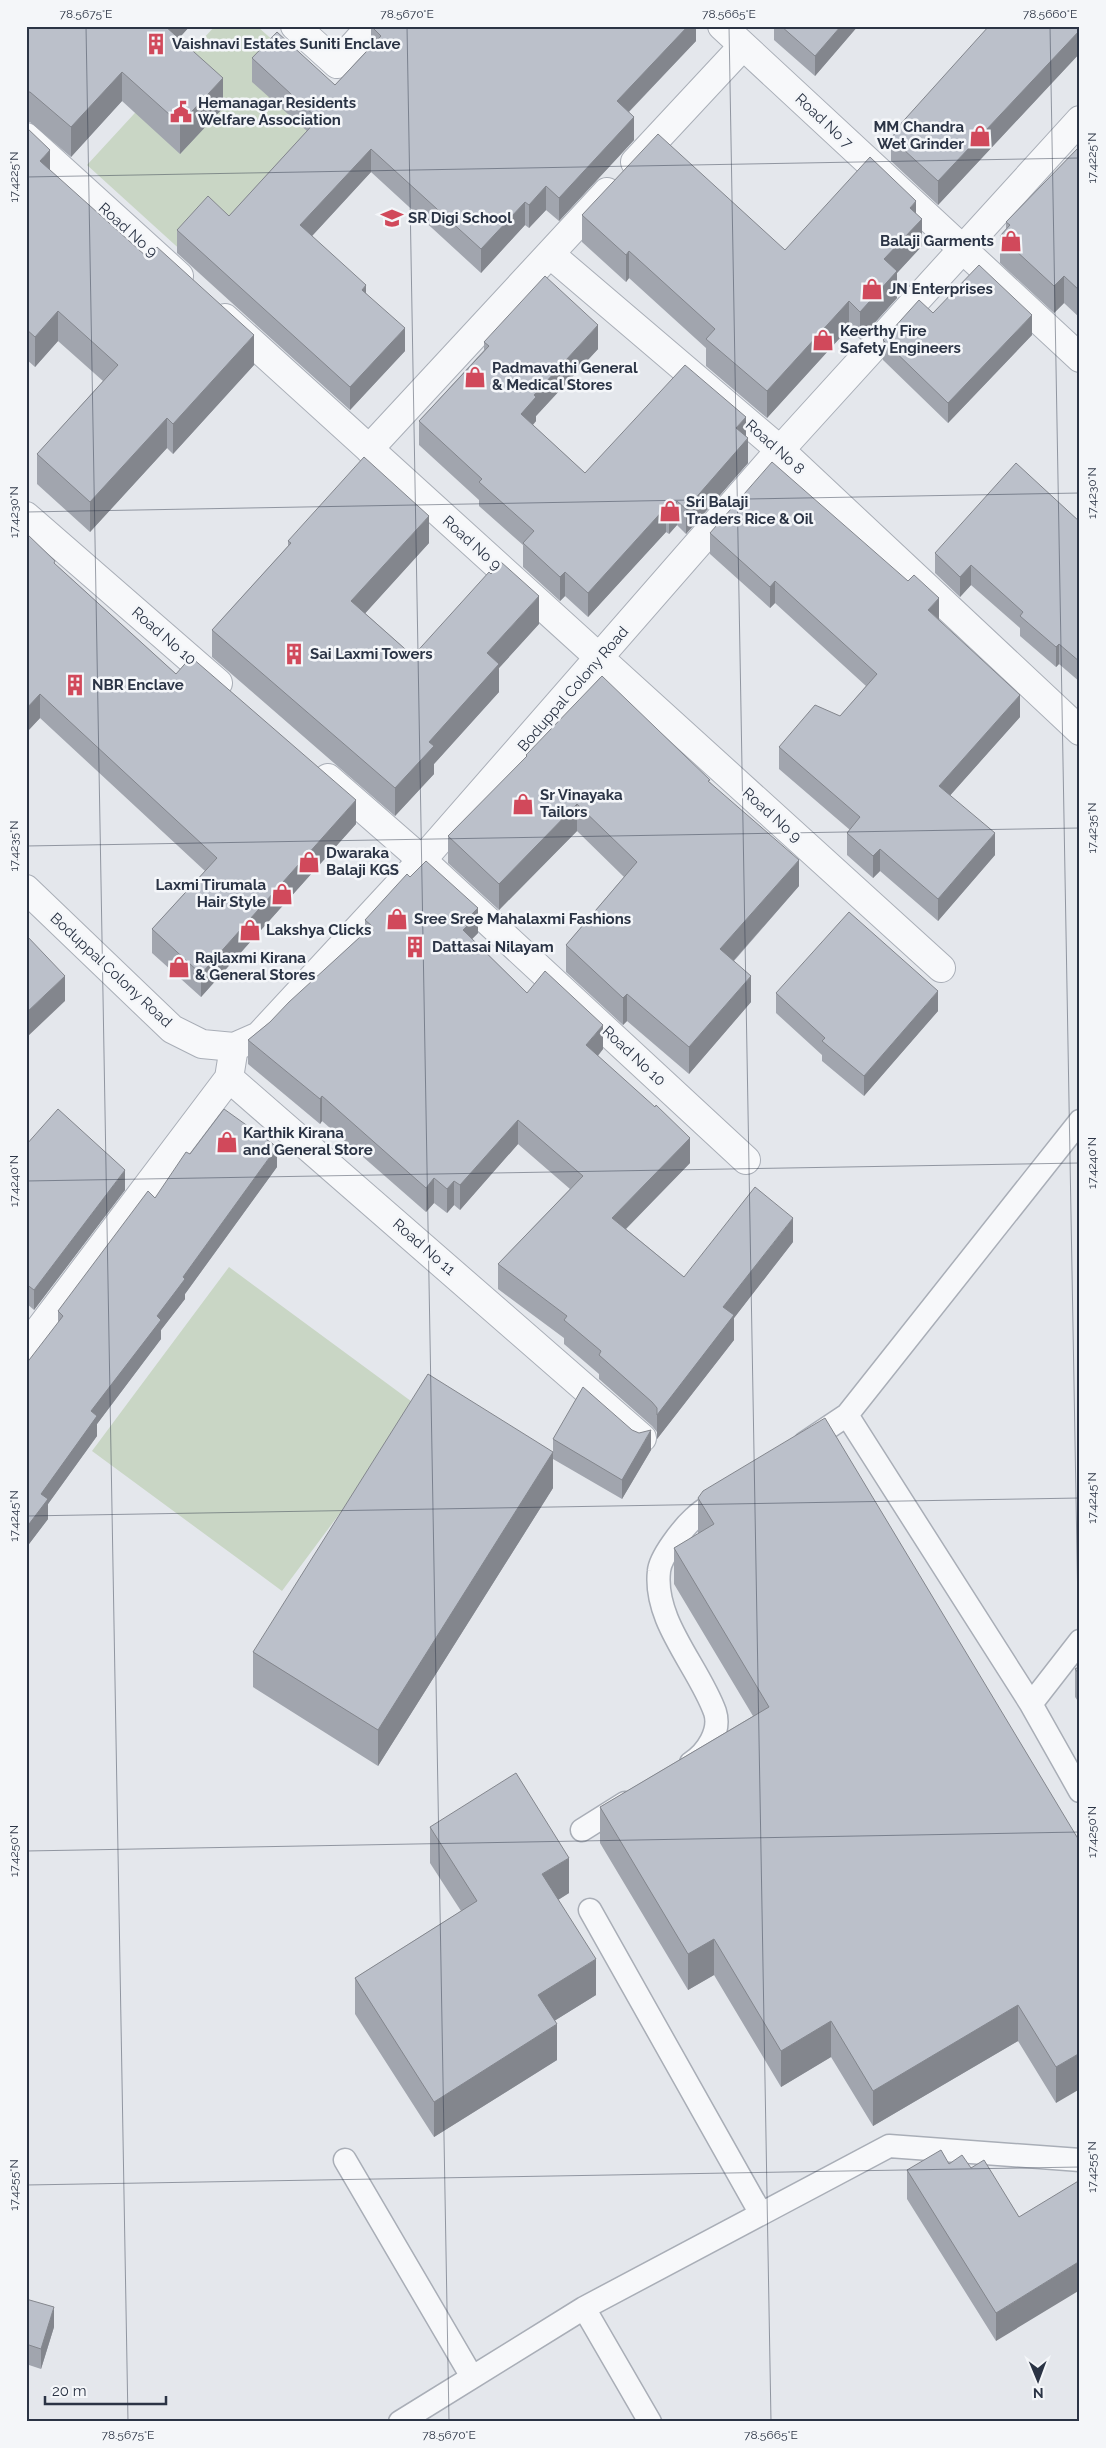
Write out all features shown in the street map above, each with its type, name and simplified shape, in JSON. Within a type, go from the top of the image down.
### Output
[{"type":"street","points":[[295,26],[337,64],[371,26]]},
{"type":"street","name":"Road No 7","points":[[722,26],[1080,358]]},
{"type":"street","points":[[368,449],[743,46]]},
{"type":"street","name":"Boduppal Colony Road","points":[[26,889],[172,1029],[202,1044],[234,1047],[259,1036],[422,860],[600,659],[780,450],[1080,120]]},
{"type":"street","name":"Road No 9","points":[[26,137],[941,968]]},
{"type":"street","name":"Road No 8","points":[[550,254],[780,450],[1080,731]]},
{"type":"street","name":"Road No 10","points":[[26,516],[235,698]]},
{"type":"street","name":"Road No 10","points":[[310,763],[422,860],[746,1160]]},
{"type":"street","points":[[27,1345],[229,1078],[234,1047]]},
{"type":"street","name":"Road No 11","points":[[229,1078],[642,1438]]},
{"type":"lane","points":[[791,1453],[848,1415],[1080,1120]]},
{"type":"lane","points":[[848,1415],[1031,1704],[1080,1791]]},
{"type":"lane","points":[[674,1773],[700,1757],[716,1734],[715,1713],[672,1628],[660,1597],[659,1570],[672,1545],[694,1517],[743,1485]]},
{"type":"lane","points":[[1031,1704],[1080,1641]]},
{"type":"lane","points":[[582,1830],[641,1794]]},
{"type":"lane","points":[[590,1910],[760,2214]]},
{"type":"lane","points":[[400,2422],[584,2308],[888,2146],[1080,2160]]},
{"type":"lane","points":[[345,2160],[472,2377]]},
{"type":"lane","points":[[584,2308],[650,2422]]},
{"type":"green space","points":[[215,26],[257,26],[343,104],[196,264],[87,165]]},
{"type":"green space","points":[[229,1267],[419,1407],[282,1591],[92,1451]]},
{"type":"building","points":[[26,26],[165,26],[223,78],[180,124],[122,72],[71,127],[30,92],[26,92]]},
{"type":"building","points":[[371,26],[688,26],[617,101],[634,117],[559,198],[546,186],[529,205],[525,202],[481,249],[371,149],[300,225],[366,285],[362,290],[405,328],[350,387],[177,230],[208,196],[229,216],[318,119],[252,58],[277,32],[335,85],[381,36]]},
{"type":"building","points":[[781,26],[841,26],[815,56]]},
{"type":"building","points":[[989,26],[1080,26],[1080,30],[938,181],[891,138],[899,129],[897,128]]},
{"type":"building","points":[[26,127],[50,150],[40,161],[147,257],[157,247],[254,335],[173,424],[167,418],[90,502],[37,454],[118,365],[58,311],[35,337],[26,329]]},
{"type":"building","points":[[658,134],[785,250],[870,157],[916,201],[910,208],[922,219],[884,259],[897,271],[860,312],[849,301],[767,391],[706,339],[715,329],[629,251],[626,255],[582,215]]},
{"type":"building","points":[[1080,146],[1080,291],[1064,276],[1054,286],[1000,236],[1010,225],[1006,222]]},
{"type":"building","points":[[979,265],[1032,315],[948,403],[883,340],[919,300],[933,313]]},
{"type":"building","points":[[545,276],[598,325],[534,395],[536,397],[521,414],[585,473],[685,365],[746,417],[736,428],[748,438],[686,509],[677,501],[669,510],[666,507],[588,593],[565,572],[560,577],[523,543],[534,531],[479,482],[482,479],[419,421],[489,346],[484,342]]},
{"type":"building","points":[[364,457],[429,516],[351,601],[413,656],[489,572],[491,574],[501,562],[539,596],[487,653],[499,664],[429,742],[434,746],[395,788],[212,630],[291,543],[288,541]]},
{"type":"building","points":[[772,462],[908,581],[914,575],[939,598],[928,610],[1020,695],[939,786],[995,833],[938,899],[880,849],[873,856],[847,833],[860,817],[779,747],[815,705],[840,716],[877,674],[775,581],[770,587],[710,533]]},
{"type":"building","points":[[1016,463],[1080,522],[1080,662],[1059,644],[1056,647],[1020,616],[1023,612],[971,565],[960,577],[935,553]]},
{"type":"building","points":[[26,533],[55,561],[54,563],[176,674],[191,657],[356,800],[201,974],[152,929],[217,858],[40,694],[26,709]]},
{"type":"building","points":[[602,676],[710,780],[708,781],[799,860],[720,949],[751,976],[689,1047],[627,994],[623,998],[566,945],[637,862],[577,804],[499,884],[448,836]]},
{"type":"building","points":[[426,861],[478,908],[463,923],[467,926],[463,930],[527,993],[545,971],[603,1025],[586,1045],[655,1107],[656,1105],[690,1138],[612,1218],[684,1277],[755,1187],[793,1218],[723,1307],[734,1315],[657,1415],[657,1408],[652,1402],[599,1355],[601,1351],[564,1320],[567,1316],[498,1264],[583,1176],[518,1120],[460,1185],[454,1181],[447,1189],[434,1178],[426,1188],[322,1096],[320,1099],[248,1040],[270,1022],[289,1002],[372,926],[365,920],[407,874],[410,877]]},
{"type":"building","points":[[849,912],[938,991],[864,1076],[822,1041],[825,1038],[776,993]]},
{"type":"building","points":[[26,935],[65,976],[26,1013]]},
{"type":"building","points":[[58,1109],[125,1170],[34,1290],[26,1284],[26,1145]]},
{"type":"building","points":[[224,1109],[277,1147],[183,1277],[185,1279],[157,1316],[161,1320],[91,1411],[97,1416],[41,1494],[48,1499],[26,1528],[26,1364],[63,1316],[58,1311],[148,1191],[155,1198],[186,1152],[190,1154]]},
{"type":"building","points":[[428,1374],[553,1452],[378,1730],[253,1652]]},
{"type":"building","points":[[583,1387],[632,1430],[639,1433],[651,1430],[622,1480],[553,1439]]},
{"type":"building","points":[[825,1418],[1080,1842],[1080,2053],[1056,2067],[1018,2005],[873,2091],[831,2021],[781,2051],[714,1939],[688,1954],[600,1807],[769,1707],[674,1548],[714,1524],[698,1498],[703,1491]]},
{"type":"building","points":[[1080,1666],[1080,1675],[1075,1669]]},
{"type":"building","points":[[516,1773],[569,1858],[542,1874],[596,1959],[538,1995],[557,2024],[434,2102],[355,1978],[477,1901],[430,1827]]},
{"type":"building","points":[[941,2150],[949,2164],[962,2155],[971,2168],[984,2160],[1019,2217],[1080,2180],[1080,2261],[996,2313],[907,2170]]},
{"type":"building","points":[[26,2299],[54,2307],[41,2349],[26,2344]]},
{"type":"place","name":"Vaishnavi Estates Suniti Enclave","points":[[156,44]]},
{"type":"place","name":"Hemanagar Residents Welfare Association","points":[[181,112]]},
{"type":"place","name":"MM Chandra Wet Grinder","points":[[980,136]]},
{"type":"place","name":"SR Digi School","points":[[392,218]]},
{"type":"place","name":"Balaji Garments","points":[[1011,241]]},
{"type":"place","name":"JN Enterprises","points":[[872,289]]},
{"type":"place","name":"Keerthy Fire Safety Engineers","points":[[823,340]]},
{"type":"place","name":"Padmavathi General & Medical Stores","points":[[475,377]]},
{"type":"place","name":"Sri Balaji Traders Rice & Oil","points":[[670,511]]},
{"type":"place","name":"Sai Laxmi Towers","points":[[294,654]]},
{"type":"place","name":"NBR Enclave","points":[[75,685]]},
{"type":"place","name":"Sr Vinayaka Tailors","points":[[523,804]]},
{"type":"place","name":"Dwaraka Balaji KGS","points":[[309,862]]},
{"type":"place","name":"Laxmi Tirumala Hair Style","points":[[282,894]]},
{"type":"place","name":"Sree Sree Mahalaxmi Fashions","points":[[397,919]]},
{"type":"place","name":"Lakshya Clicks","points":[[250,930]]},
{"type":"place","name":"Dattasai Nilayam","points":[[415,947]]},
{"type":"place","name":"Rajlaxmi Kirana & General Stores","points":[[179,967]]},
{"type":"place","name":"Karthik Kirana and General Store","points":[[227,1142]]}]
